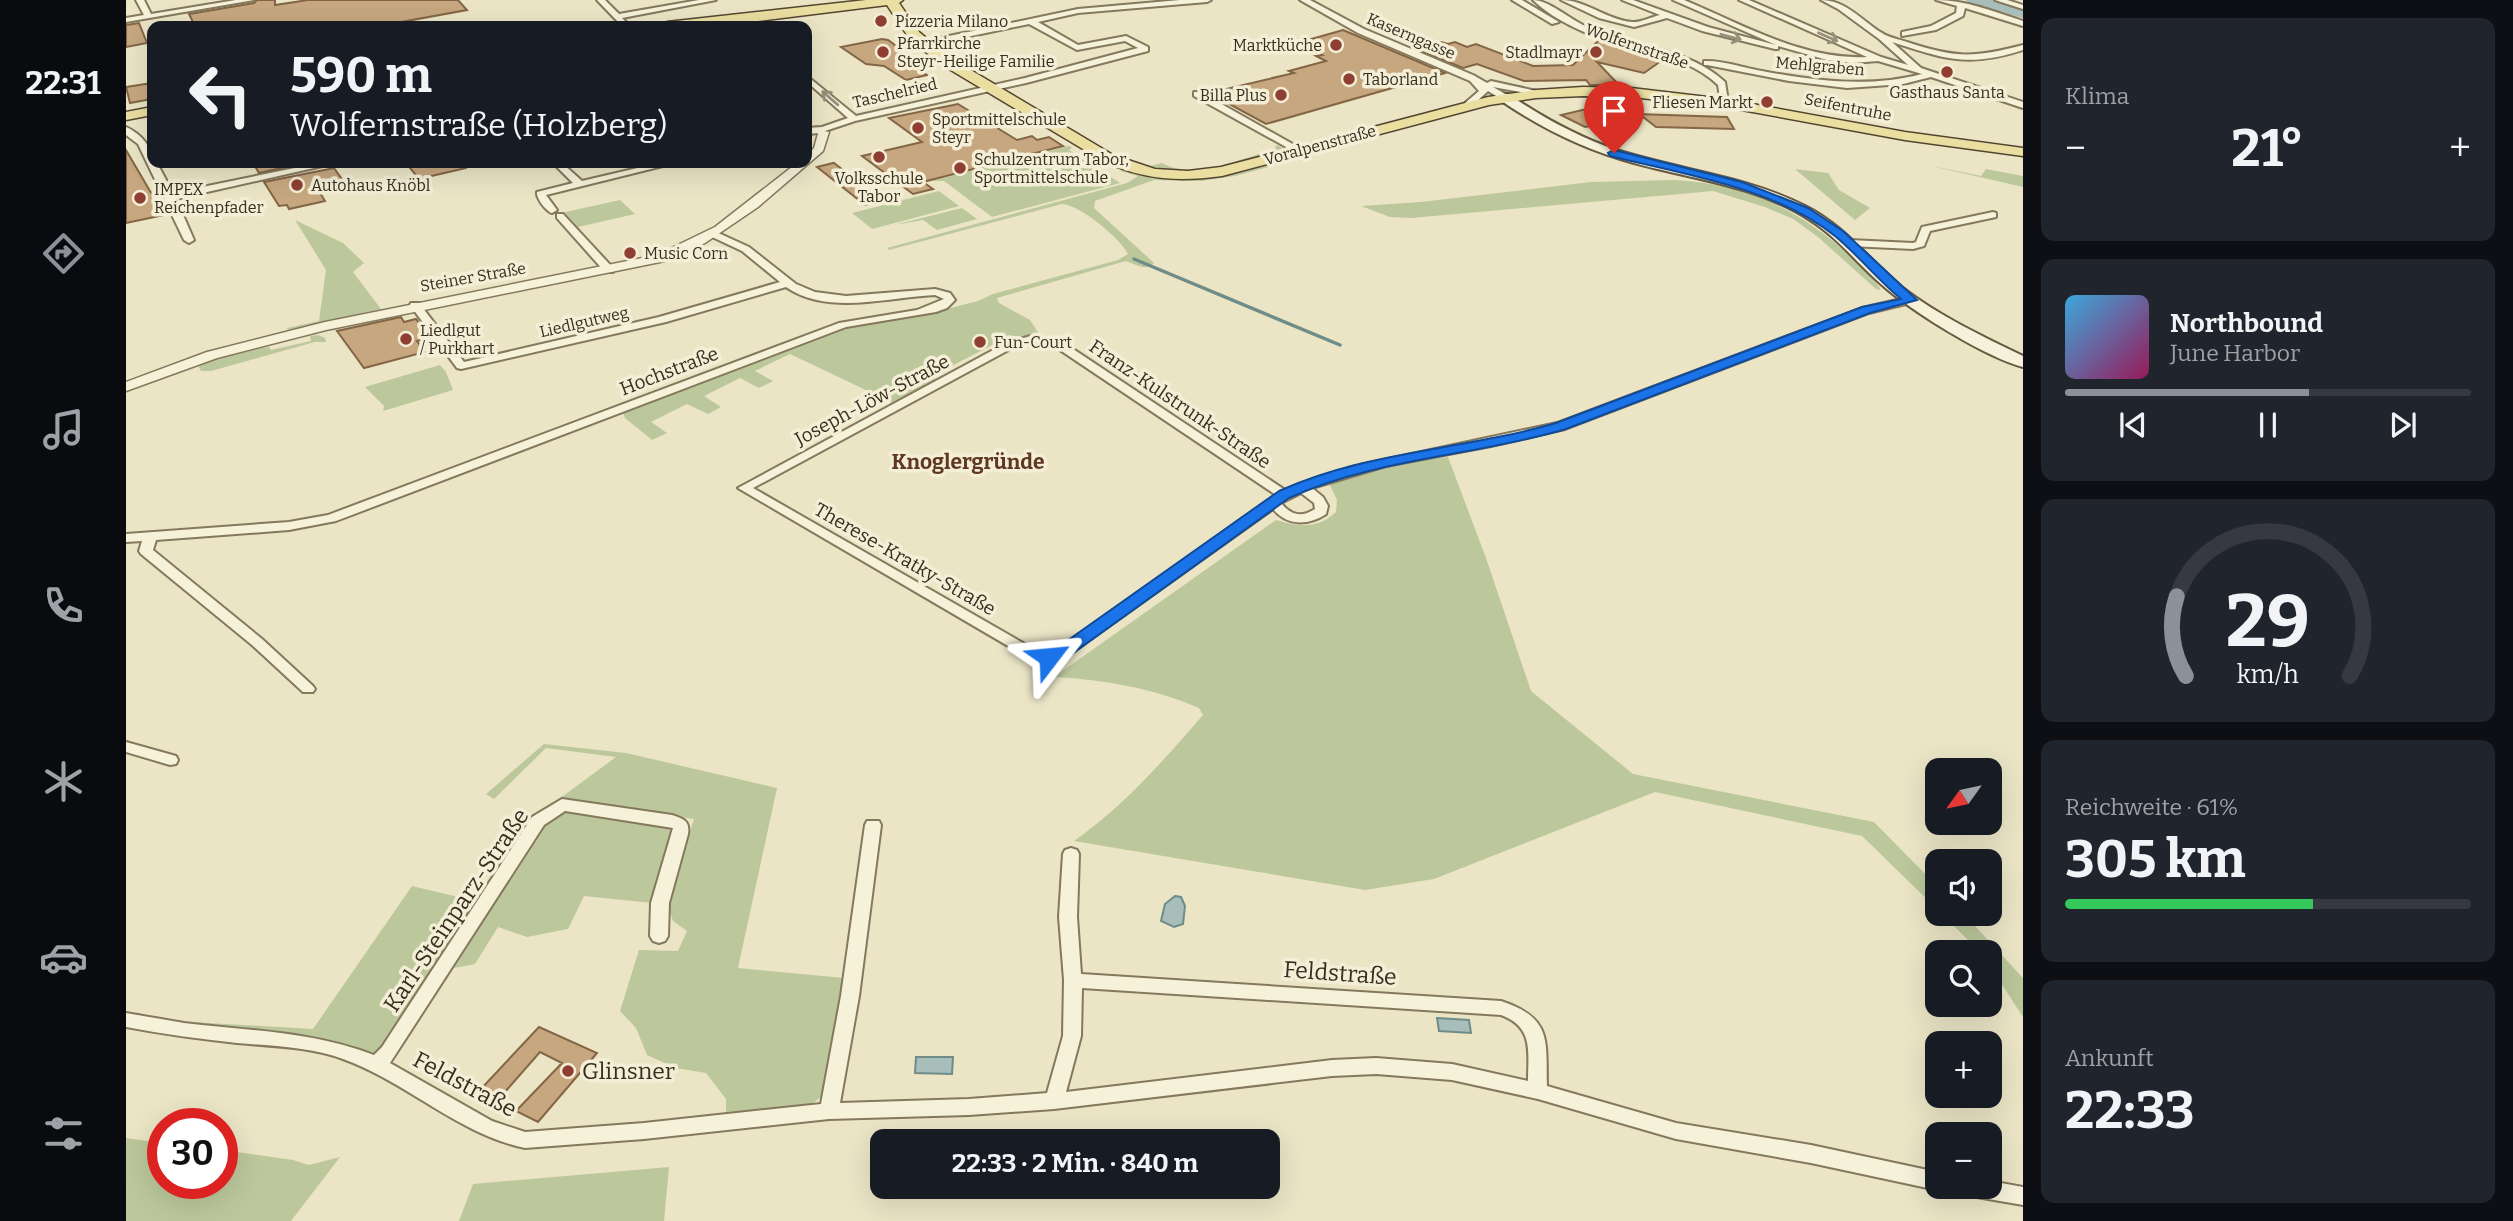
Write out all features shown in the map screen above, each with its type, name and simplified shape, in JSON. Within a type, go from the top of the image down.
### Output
[{"type":"main road","points":[[760,21],[865,0]]},
{"type":"main road","points":[[907,0],[933,42],[970,68],[979,79]]},
{"type":"main road","points":[[814,10],[877,8],[894,4],[925,46],[961,71],[979,79]]},
{"type":"main road","points":[[726,21],[799,13]]},
{"type":"main road","name":"Voralpenstraße","points":[[979,79],[1108,158],[1144,172],[1177,176],[1212,173],[1504,97],[1605,91],[1667,94]]},
{"type":"main road","name":"Seifentruhe","points":[[1667,94],[1724,101],[1906,136],[2023,152]]},
{"type":"main road","points":[[1504,97],[1542,122],[1596,147],[1771,195],[1818,218],[1850,243],[1882,278],[1910,300],[1956,329],[2023,362]]},
{"type":"main road","points":[[126,116],[147,112]]},
{"type":"street","points":[[140,0],[148,16]]},
{"type":"street","points":[[126,20],[250,0]]},
{"type":"street","points":[[601,0],[622,21]]},
{"type":"street","points":[[619,16],[712,0]]},
{"type":"street","points":[[933,42],[1093,9],[1207,0]]},
{"type":"street","name":"Kaserngasse","points":[[1304,0],[1361,31],[1470,77],[1510,89],[1542,93]]},
{"type":"street","points":[[1516,0],[1553,21],[1593,33]]},
{"type":"street","name":"Wolfernstraße","points":[[1537,0],[1593,33],[1705,70],[1722,84],[1725,90],[1724,101]]},
{"type":"street","points":[[1565,0],[1602,16],[1634,25],[1712,0]]},
{"type":"street","points":[[1626,0],[1736,38],[1849,61],[1880,60]]},
{"type":"street","points":[[1677,0],[1814,54]]},
{"type":"street","points":[[1743,0],[1880,60],[2023,105]]},
{"type":"street","points":[[1825,0],[1840,7],[1882,37],[1918,70]]},
{"type":"street","points":[[1940,0],[1986,11],[2023,24]]},
{"type":"street","points":[[1999,0],[2023,6]]},
{"type":"street","points":[[1911,46],[1914,43],[1905,34],[1933,28],[1952,19],[1960,14],[1961,6]]},
{"type":"street","name":"Taschelried","points":[[812,131],[823,132],[834,125],[854,119],[1145,49],[1126,38],[1079,48],[1031,22]]},
{"type":"street","points":[[1882,37],[1944,56],[1973,60],[2023,47]]},
{"type":"street","name":"Mehlgraben","points":[[1707,63],[1772,76],[1853,84],[1896,85],[1929,75]]},
{"type":"street","name":"Kaserngasse","points":[[1470,77],[1504,97]]},
{"type":"street","name":"Kaserngasse","points":[[1468,105],[1484,91],[1470,77]]},
{"type":"street","points":[[812,82],[854,119]]},
{"type":"street","points":[[1197,94],[1300,151]]},
{"type":"street","points":[[126,130],[142,143],[147,153]]},
{"type":"street","name":"Steiner Straße","points":[[812,156],[819,149],[823,132]]},
{"type":"street","points":[[155,168],[189,240]]},
{"type":"street","points":[[170,197],[307,168]]},
{"type":"street","points":[[562,168],[579,184]]},
{"type":"street","points":[[609,270],[540,194],[648,168]]},
{"type":"street","name":"Steiner Straße","points":[[126,387],[244,346],[415,306],[609,270],[673,254],[714,234],[798,168]]},
{"type":"street","points":[[1850,243],[1913,246],[1920,244],[1926,229],[1993,215]]},
{"type":"street","name":"Hochstraße","points":[[126,538],[289,526],[331,518],[843,325],[935,310],[950,300],[946,295],[935,292],[837,300],[807,293],[787,283],[765,263],[726,238],[714,234]]},
{"type":"street","name":"Liedlgutweg","points":[[415,306],[459,365],[463,366],[662,320],[787,283]]},
{"type":"street","points":[[1301,487],[1318,499],[1322,505],[1321,511],[1308,518],[1292,518],[1284,514],[1279,498],[1301,487],[1358,467],[1522,437],[1561,426],[1866,310],[1910,300]]},
{"type":"street","name":"Joseph-Löw-Straße","points":[[744,488],[1012,344],[1031,339],[1057,343]]},
{"type":"street","name":"Franz-Kulstrunk-Straße","points":[[1057,343],[1279,498]]},
{"type":"street","name":"Therese-Kratky-Straße","points":[[744,488],[1025,650],[1049,657],[1063,652],[1279,498]]},
{"type":"street","points":[[150,536],[146,551],[257,642],[308,689]]},
{"type":"street","points":[[126,747],[170,760]]},
{"type":"street","name":"Karl-Steinparz-Straße","points":[[377,1064],[388,1052],[538,821],[562,805],[672,821],[681,825],[660,903],[659,936]]},
{"type":"street","points":[[829,1111],[850,996],[873,825]]},
{"type":"street","points":[[1054,1101],[1073,1036],[1073,980],[1068,918],[1071,854]]},
{"type":"street","name":"Feldstraße","points":[[1073,980],[1502,1008],[1519,1012],[1529,1020],[1534,1030],[1538,1091]]},
{"type":"street","name":"Feldstraße","points":[[126,1020],[184,1030],[341,1049],[377,1064],[485,1127],[525,1140],[631,1132],[829,1111],[969,1107],[1054,1101],[1332,1068],[1376,1066],[1452,1072],[1538,1091],[1676,1132],[1811,1154],[1925,1178]]},
{"type":"street","points":[[2002,1192],[2023,1196]]},
{"type":"green space","points":[[1277,145],[1302,158],[1235,176],[1201,181],[1154,180],[1095,201],[1094,208],[1154,263],[1151,266],[1144,267],[1126,261],[997,298],[999,303],[1030,320],[1041,337],[1008,337],[934,375],[935,380],[893,403],[790,354],[755,371],[773,381],[759,388],[740,378],[704,396],[721,407],[708,414],[687,404],[651,422],[667,433],[652,440],[625,418],[623,413],[631,408],[850,325],[931,313],[978,301],[993,294],[1118,260],[1128,254],[1099,223],[1079,210],[1062,204],[889,250],[887,248],[1127,183],[1138,176],[1120,171],[1134,161],[1150,166],[1162,163],[1174,168],[1202,169],[1273,150]]},
{"type":"green space","points":[[1069,146],[1072,148],[1069,150],[1120,183],[992,217],[944,181],[932,181]]},
{"type":"green space","points":[[1927,165],[1981,176],[1986,169],[2023,176],[2023,187]]},
{"type":"green space","points":[[1795,169],[1828,173],[1839,190],[1870,208],[1855,220]]},
{"type":"green space","points":[[1673,180],[1725,187],[1749,194],[1795,214],[1836,244],[1881,290],[1876,289],[1818,237],[1793,219],[1713,191],[1411,218],[1390,217],[1361,206],[1421,202],[1591,182]]},
{"type":"green space","points":[[939,191],[959,206],[872,229],[852,213]]},
{"type":"green space","points":[[620,200],[635,214],[578,227],[610,264],[608,265],[561,213]]},
{"type":"green space","points":[[962,208],[977,219],[937,230],[923,220],[894,225]]},
{"type":"green space","points":[[295,220],[343,243],[364,263],[353,272],[381,309],[288,330],[287,328],[319,321],[326,270]]},
{"type":"green space","points":[[310,336],[325,338],[326,342],[315,342],[211,371],[201,371],[198,365],[236,352],[269,347],[271,350],[311,341]]},
{"type":"green space","points":[[440,365],[453,390],[383,411],[384,406],[365,387]]},
{"type":"green space","points":[[1448,457],[1531,691],[1633,774],[1874,822],[1925,874],[1925,897],[1862,836],[1655,792],[1434,879],[1365,890],[1074,841],[1126,798],[1203,715],[1199,708],[1146,690],[1092,680],[1054,677],[1276,520],[1308,525],[1329,518],[1336,512],[1337,500],[1330,485],[1355,472],[1386,464]]},
{"type":"green space","points":[[544,744],[626,753],[777,788],[738,968],[844,978],[826,1093],[808,1107],[726,1112],[726,1099],[706,1073],[676,1068],[647,1055],[636,1028],[620,1011],[639,950],[678,951],[687,931],[673,921],[667,903],[694,819],[559,799],[616,757],[546,748],[494,799],[486,794]]},
{"type":"green space","points":[[570,811],[665,826],[675,835],[652,903],[584,896],[568,929],[527,937],[498,927],[475,964],[454,968],[539,830],[551,818]]},
{"type":"green space","points":[[412,886],[475,901],[378,1054],[302,1035],[191,1022],[313,1029]]},
{"type":"green space","points":[[1954,926],[1975,926],[1988,940],[1968,940]]},
{"type":"green space","points":[[2002,955],[2023,978],[2023,1017],[2002,985]]},
{"type":"green space","points":[[126,1138],[147,1141],[147,1199],[238,1199],[238,1152],[309,1165],[340,1157],[291,1221],[126,1221]]},
{"type":"green space","points":[[669,1167],[664,1221],[459,1221],[473,1184]]},
{"type":"water","points":[[1175,896],[1181,897],[1185,906],[1183,924],[1174,927],[1161,921],[1165,904]]},
{"type":"water","points":[[1437,1018],[1469,1020],[1471,1033],[1439,1031]]},
{"type":"water","points":[[916,1057],[953,1057],[952,1074],[915,1073]]},
{"type":"building","points":[[257,0],[275,0],[275,5],[308,0],[458,0],[467,10],[407,21],[192,21],[189,14],[254,3]]},
{"type":"building","points":[[139,23],[147,43],[126,47],[126,25]]},
{"type":"building","name":"Taborland","points":[[1343,30],[1445,73],[1266,124],[1209,93],[1294,73],[1289,71],[1326,61],[1316,56],[1322,55],[1297,43]]},
{"type":"building","name":"Pfarrkirche Steyr-Heilige Familie","points":[[888,40],[910,56],[907,62],[927,75],[906,80],[884,66],[866,64],[841,47]]},
{"type":"building","points":[[1599,40],[1664,59],[1644,73],[1597,62],[1619,85],[1590,85],[1586,80],[1524,81],[1477,64],[1463,68],[1417,49],[1441,42],[1455,42],[1467,47],[1476,44],[1533,66],[1573,65]]},
{"type":"building","points":[[147,84],[147,100],[130,103],[126,87]]},
{"type":"building","points":[[958,104],[1017,140],[1032,136],[1037,140],[1049,137],[1063,146],[923,182],[933,189],[913,194],[862,156],[922,142],[889,118]]},
{"type":"building","points":[[1595,107],[1607,113],[1727,117],[1734,129],[1656,127],[1643,117],[1598,129],[1585,127],[1561,115]]},
{"type":"building","name":"IMPEX Reichenpfader","points":[[126,150],[164,215],[126,223]]},
{"type":"building","points":[[834,163],[883,201],[865,205],[817,167]]},
{"type":"building","points":[[256,168],[282,168],[259,173]]},
{"type":"building","name":"Autohaus Knöbl","points":[[334,168],[344,182],[317,188],[325,201],[289,209],[287,205],[279,206],[264,182]]},
{"type":"building","points":[[410,168],[466,168],[419,179]]},
{"type":"building","name":"Liedlgut / Purkhart","points":[[401,317],[404,322],[416,319],[430,337],[417,341],[425,352],[364,368],[337,331]]},
{"type":"building","name":"Glinsner","points":[[539,1027],[597,1053],[538,1122],[516,1111],[562,1063],[540,1052],[497,1101],[479,1091]]},
{"type":"waterway","points":[[1974,0],[2023,13]]},
{"type":"waterway","points":[[1134,259],[1340,345]]},
{"type":"place","name":"Pizzeria Milano","points":[[881,21]]},
{"type":"place","name":"Marktküche","points":[[1336,45]]},
{"type":"place","name":"Pfarrkirche Steyr-Heilige Familie","points":[[883,52]]},
{"type":"place","name":"Stadlmayr","points":[[1596,52]]},
{"type":"place","name":"Gasthaus Santa","points":[[1947,72]]},
{"type":"place","name":"Taborland","points":[[1349,79]]},
{"type":"place","name":"Billa Plus","points":[[1281,95]]},
{"type":"place","name":"Fliesen Markt","points":[[1767,102]]},
{"type":"place","name":"Sportmittelschule Steyr","points":[[918,128]]},
{"type":"place","name":"Volksschule Tabor","points":[[879,157]]},
{"type":"place","name":"Schulzentrum Tabor, Sportmittelschule","points":[[960,168]]},
{"type":"place","name":"Autohaus Knöbl","points":[[297,185]]},
{"type":"place","name":"IMPEX Reichenpfader","points":[[140,198]]},
{"type":"place","name":"Music Corn","points":[[630,253]]},
{"type":"place","name":"Liedlgut / Purkhart","points":[[406,339]]},
{"type":"place","name":"Fun-Court","points":[[980,342]]},
{"type":"place","name":"Glinsner","points":[[568,1071]]},
{"type":"district","name":"Knoglergründe","points":[[968,462]]},
{"type":"route","points":[[1049,657],[1063,652],[1284,495],[1304,485],[1358,467],[1463,449],[1561,426],[1866,310],[1910,300],[1882,278],[1850,243],[1804,210],[1771,195],[1738,185],[1614,153]]}]
